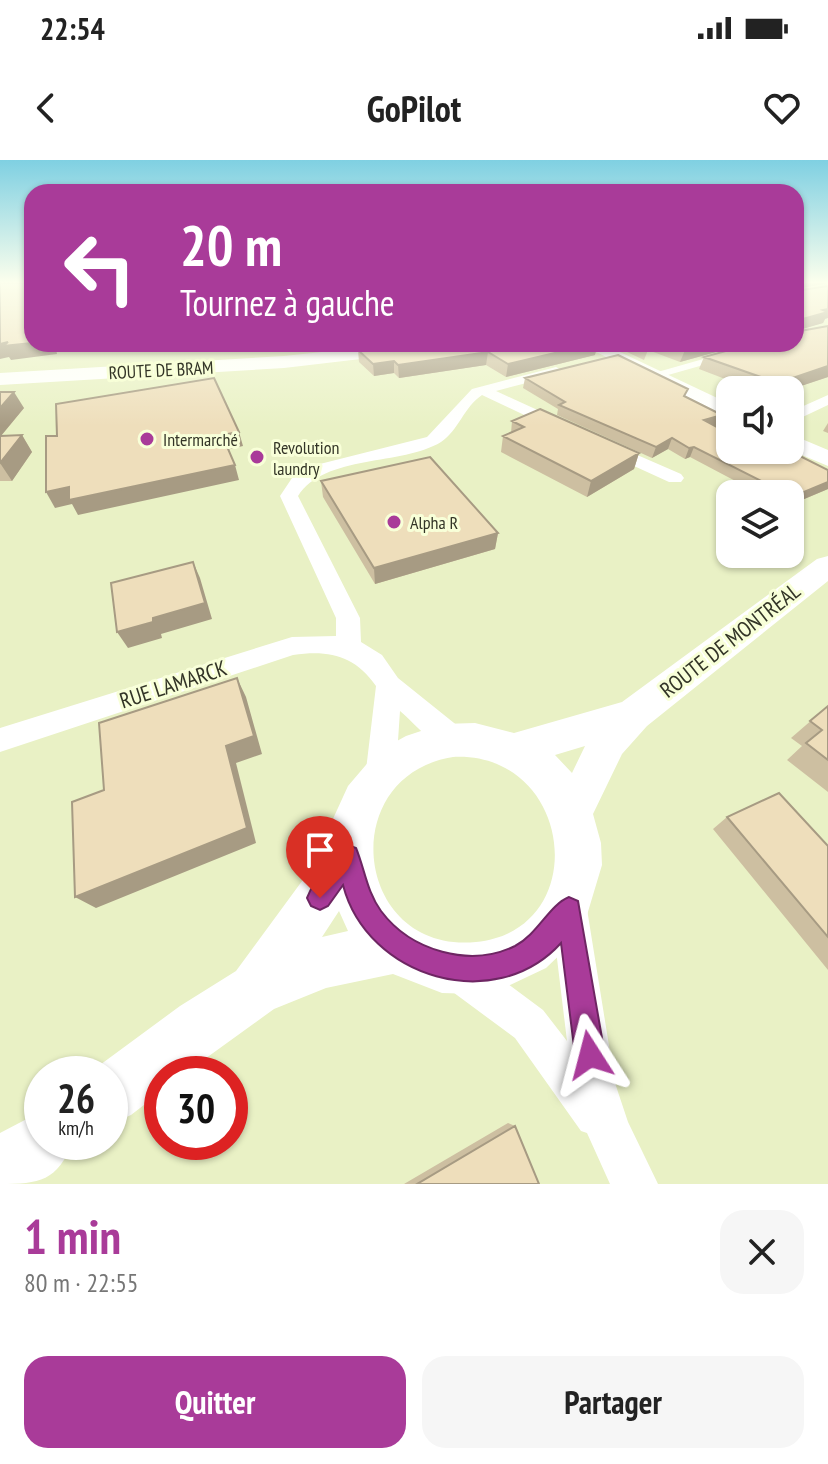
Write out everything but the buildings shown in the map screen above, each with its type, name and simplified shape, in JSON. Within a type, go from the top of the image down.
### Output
[{"type":"main road","name":"ROUTE DE BRAM","points":[[6,380],[284,362],[386,352]]},
{"type":"main road","points":[[592,353],[616,357],[716,405]]},
{"type":"main road","points":[[804,448],[828,459]]},
{"type":"main road","name":"ROUTE DE MONTRÉAL","points":[[569,813],[588,785],[606,744],[633,715],[828,566]]},
{"type":"main road","name":"ROUTE DE MONTRÉAL","points":[[509,752],[633,715]]},
{"type":"main road","points":[[454,740],[482,742],[509,752],[534,767],[554,787],[569,813],[579,844],[579,877],[569,909],[550,937],[522,957],[489,968],[453,968],[426,961],[401,947],[373,921],[356,890],[348,857],[351,823],[363,793],[381,770],[403,753],[428,744],[454,740]]},
{"type":"main road","points":[[255,990],[348,857]]},
{"type":"main road","points":[[128,1081],[255,990],[361,953],[401,947]]},
{"type":"main road","points":[[0,1172],[24,1155]]},
{"type":"street","points":[[654,375],[741,352]]},
{"type":"street","points":[[454,740],[389,685],[373,662],[349,647],[348,618],[289,496],[292,488],[318,470],[433,440],[444,433],[467,399],[482,390],[567,369]]},
{"type":"street","points":[[482,390],[675,478]]},
{"type":"street","points":[[804,411],[828,399]]},
{"type":"street","name":"RUE LAMARCK","points":[[0,740],[292,646],[316,643],[349,647]]},
{"type":"street","points":[[381,770],[389,685]]},
{"type":"street","points":[[569,909],[594,1083],[608,1130],[634,1184]]},
{"type":"street","points":[[453,968],[529,1024],[608,1130]]},
{"type":"shaded area","points":[[0,331],[24,331],[24,352],[804,352],[804,331],[828,331],[828,1184],[0,1184]]},
{"type":"place","name":"Intermarché","points":[[147,439]]},
{"type":"place","name":"Revolution laundry","points":[[257,457]]},
{"type":"place","name":"Alpha R","points":[[394,522]]},
{"type":"route","points":[[320,898],[348,857],[356,890],[373,921],[401,947],[426,961],[453,968],[489,968],[522,957],[550,937],[569,909],[590,1055]]}]
